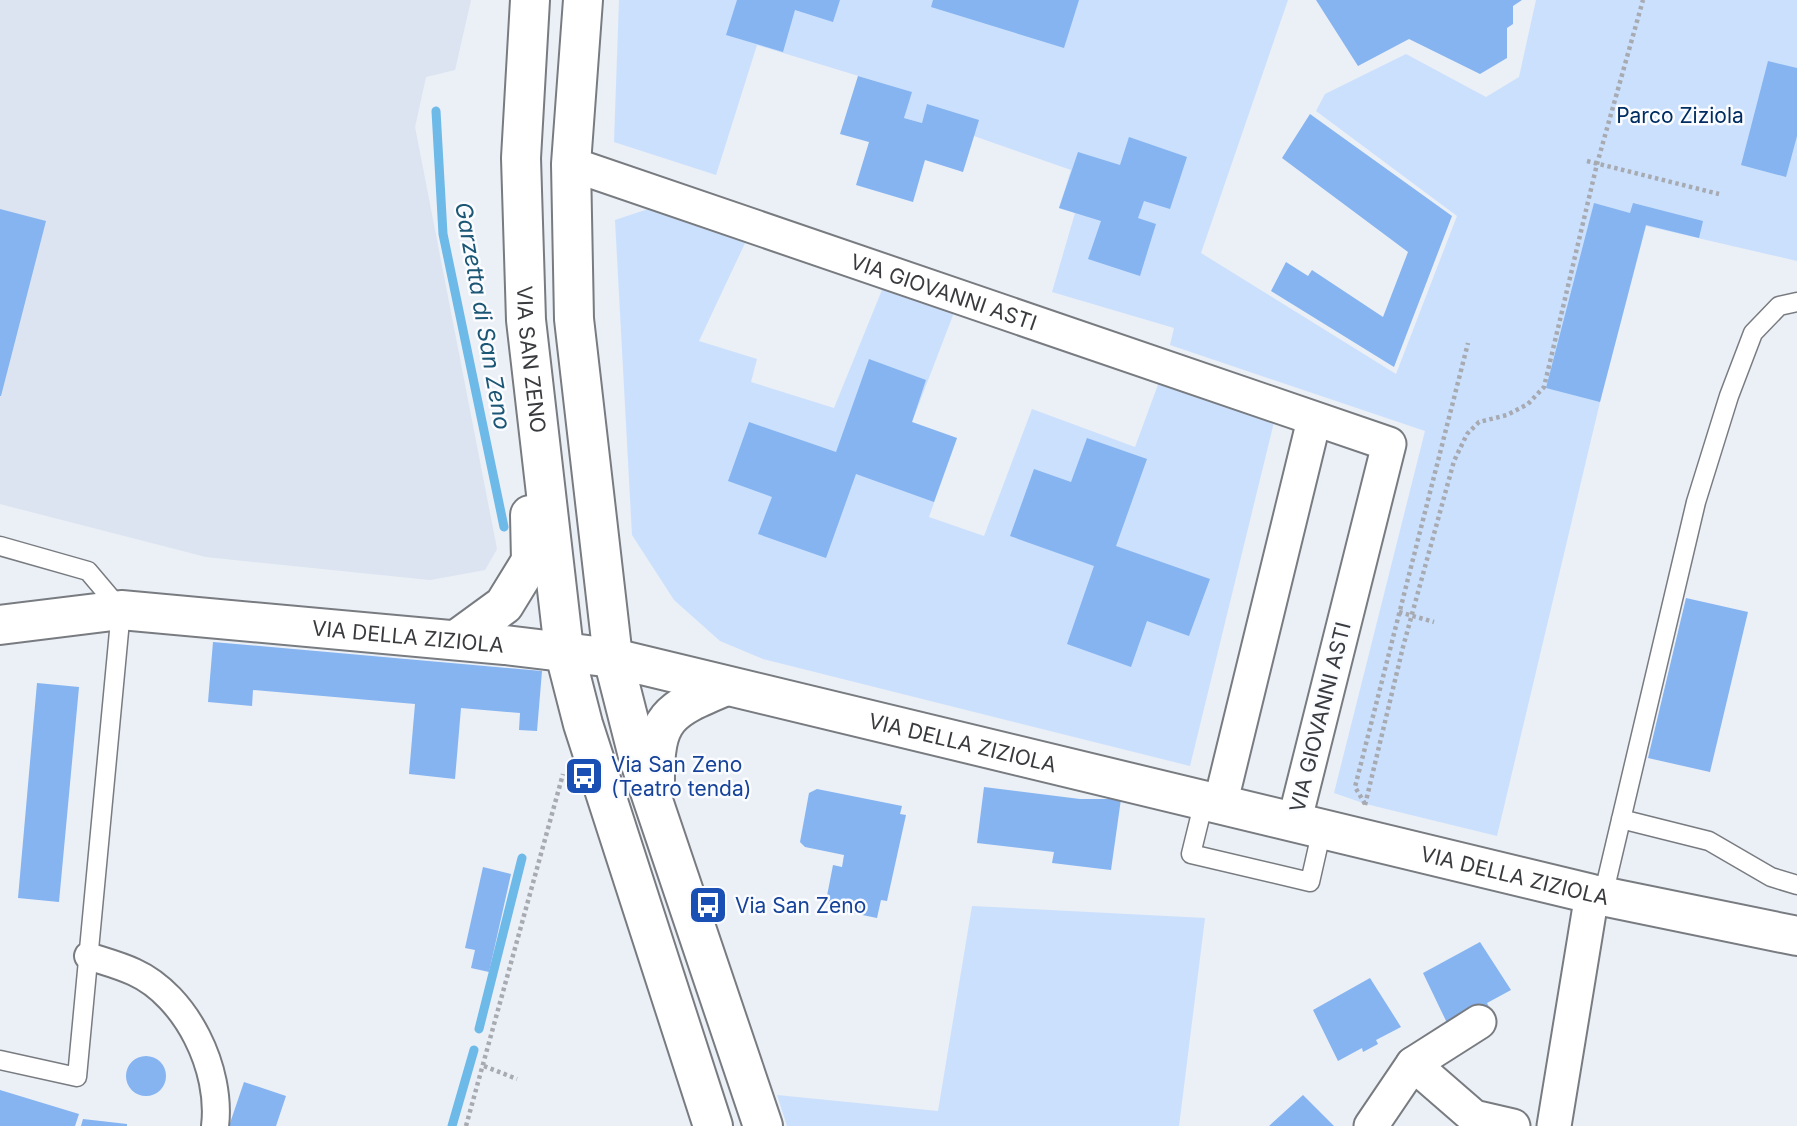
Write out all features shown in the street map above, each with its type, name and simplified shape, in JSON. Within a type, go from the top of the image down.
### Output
[{"type":"street","name":"VIA SAN ZENO","points":[[530,0],[521,159],[526,320],[564,650],[583,724],[713,1126]]},
{"type":"street","points":[[583,0],[571,164],[574,319],[613,658],[638,756],[763,1126]]},
{"type":"street","points":[[521,159],[571,164]]},
{"type":"street","name":"VIA GIOVANNI ASTI","points":[[571,164],[1389,444],[1335,823]]},
{"type":"street","points":[[456,640],[504,605],[531,561],[530,504],[523,435],[535,389]]},
{"type":"street","points":[[1212,803],[1314,420]]},
{"type":"street","name":"VIA DELLA ZIZIOLA","points":[[0,625],[121,610],[564,650],[613,658],[1212,803],[1335,823],[1597,895],[1797,936]]},
{"type":"street","points":[[656,806],[655,753],[663,723],[685,703],[726,685]]},
{"type":"street","points":[[1554,1126],[1597,895]]},
{"type":"street","points":[[88,956],[136,972],[172,1000],[211,1067],[218,1105],[215,1126]]},
{"type":"street","points":[[1371,1126],[1413,1064],[1479,1022]]},
{"type":"street","points":[[1413,1064],[1474,1117],[1513,1126]]},
{"type":"lane","points":[[1597,895],[1621,819],[1696,502],[1729,396],[1753,332],[1779,306],[1797,302]]},
{"type":"lane","points":[[0,546],[88,571],[121,610],[77,1077],[0,1060]]},
{"type":"lane","points":[[1212,803],[1191,854],[1310,882],[1335,823]]},
{"type":"lane","points":[[1621,819],[1709,841],[1771,877],[1797,885]]},
{"type":"path","points":[[1335,823],[1411,616],[1454,461],[1467,434],[1479,422],[1507,415],[1528,404],[1544,387],[1597,164],[1643,0]]},
{"type":"path","points":[[1587,161],[1719,194]]},
{"type":"path","points":[[1335,823],[1355,787],[1468,343]]},
{"type":"path","points":[[1399,612],[1434,622]]},
{"type":"path","points":[[466,1126],[562,778],[583,724]]},
{"type":"path","points":[[484,1066],[517,1079]]},
{"type":"shaded area","points":[[0,0],[471,0],[455,70],[426,77],[415,127],[497,549],[485,570],[430,580],[206,557],[0,504]]},
{"type":"green space","name":"Parco Ziziola","points":[[619,0],[1288,0],[1201,253],[1396,374],[1457,216],[1316,111],[1325,94],[1406,54],[1486,97],[1519,77],[1536,0],[1797,0],[1797,261],[1646,226],[1600,402],[1497,836],[1366,804],[1334,793],[1425,431],[1170,345],[1174,328],[1052,292],[1075,213],[1059,208],[1071,170],[974,136],[927,105],[922,123],[904,118],[911,92],[757,45],[716,175],[614,142]]},
{"type":"green space","points":[[651,208],[746,241],[699,341],[757,359],[751,382],[834,408],[884,285],[955,310],[912,422],[957,438],[929,517],[984,536],[1032,409],[1135,447],[1159,382],[1274,422],[1190,766],[763,659],[720,641],[674,600],[632,535],[615,220]]},
{"type":"green space","points":[[972,906],[1205,918],[1179,1126],[787,1126],[777,1095],[938,1111]]},
{"type":"building","points":[[737,0],[840,0],[833,22],[795,10],[783,52],[726,35]]},
{"type":"building","points":[[933,0],[1079,0],[1064,48],[931,7]]},
{"type":"building","points":[[1316,0],[1522,0],[1513,6],[1513,24],[1507,28],[1507,58],[1480,74],[1409,39],[1358,66]]},
{"type":"building","points":[[1768,61],[1797,68],[1797,136],[1786,177],[1741,165]]},
{"type":"building","points":[[858,76],[912,92],[904,118],[922,123],[927,104],[979,120],[963,172],[925,160],[913,202],[856,185],[869,142],[840,134]]},
{"type":"building","points":[[1310,114],[1452,216],[1394,367],[1271,291],[1286,262],[1308,276],[1312,270],[1383,317],[1408,252],[1282,158]]},
{"type":"building","points":[[1129,137],[1187,157],[1170,209],[1144,201],[1138,218],[1156,224],[1140,276],[1088,259],[1101,221],[1059,208],[1078,152],[1120,165]]},
{"type":"building","points":[[1594,203],[1630,213],[1633,203],[1703,221],[1699,238],[1646,225],[1600,402],[1546,388]]},
{"type":"building","points":[[0,209],[46,221],[1,396],[0,396]]},
{"type":"building","points":[[869,359],[926,380],[912,422],[957,438],[934,502],[856,474],[826,558],[758,534],[772,497],[728,481],[749,422],[836,452]]},
{"type":"building","points":[[1087,438],[1147,459],[1116,546],[1210,579],[1189,636],[1147,621],[1131,667],[1067,644],[1094,566],[1010,536],[1034,469],[1071,482]]},
{"type":"building","points":[[1686,598],[1748,612],[1710,772],[1648,758]]},
{"type":"building","points":[[213,642],[542,671],[537,731],[519,730],[520,713],[461,708],[455,779],[409,774],[415,704],[253,690],[252,706],[208,702]]},
{"type":"building","points":[[37,683],[79,687],[59,902],[18,898]]},
{"type":"building","points":[[984,787],[1080,799],[1121,799],[1111,870],[1052,863],[1054,852],[977,843]]},
{"type":"building","points":[[817,789],[902,806],[900,814],[906,815],[887,901],[881,900],[877,918],[828,908],[829,901],[826,901],[833,865],[842,867],[844,855],[805,847],[800,842],[809,793]]},
{"type":"building","points":[[483,867],[511,874],[489,972],[471,968],[475,950],[465,948]]},
{"type":"building","points":[[1480,942],[1511,990],[1487,1003],[1489,1007],[1448,1025],[1423,973]]},
{"type":"building","points":[[1370,978],[1401,1027],[1376,1040],[1378,1044],[1363,1052],[1362,1048],[1338,1061],[1313,1010]]},
{"type":"building","points":[[146,1056],[160,1062],[166,1076],[160,1090],[146,1096],[132,1090],[126,1076],[132,1062]]},
{"type":"building","points":[[244,1082],[286,1096],[276,1126],[229,1126]]},
{"type":"building","points":[[0,1090],[79,1114],[75,1126],[0,1126]]},
{"type":"building","points":[[1303,1095],[1334,1126],[1269,1126]]},
{"type":"building","points":[[83,1119],[127,1124],[127,1126],[81,1126]]},
{"type":"waterway","name":"Garzetta di San Zeno","points":[[436,111],[443,234],[504,527]]},
{"type":"waterway","name":"Garzetta di San Zeno","points":[[479,1029],[522,858]]},
{"type":"waterway","name":"Garzetta di San Zeno","points":[[452,1126],[474,1050]]},
{"type":"place","name":"Via San Zeno (Teatro tenda)","points":[[584,776]]},
{"type":"place","name":"Via San Zeno","points":[[708,905]]}]
